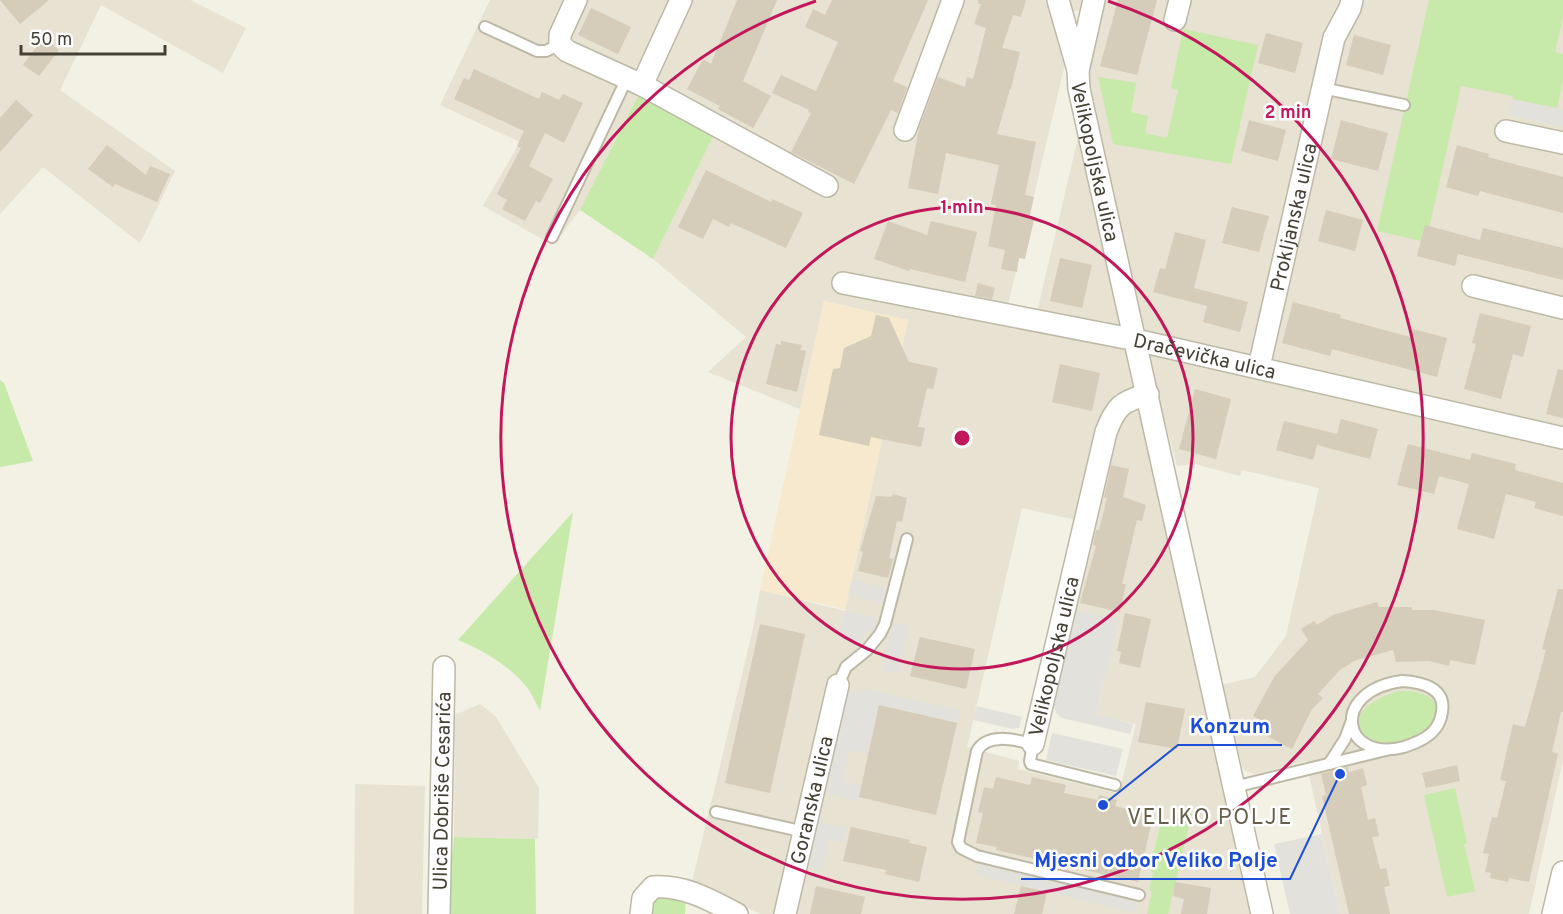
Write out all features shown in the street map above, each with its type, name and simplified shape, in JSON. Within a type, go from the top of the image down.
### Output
[{"type":"street","points":[[576,0],[560,35],[560,44],[567,51],[634,82],[827,186]]},
{"type":"street","points":[[634,82],[681,0]]},
{"type":"street","points":[[905,130],[953,0]]},
{"type":"street","points":[[1059,0],[1078,71]]},
{"type":"street","name":"Velikopoljska ulica","points":[[1094,0],[1078,71],[1086,124],[1263,914]]},
{"type":"street","name":"Prokljanska ulica","points":[[1259,367],[1334,38],[1352,0]]},
{"type":"street","points":[[1506,130],[1563,143]]},
{"type":"street","name":"Dračevička ulica","points":[[843,283],[1136,340],[1563,438]]},
{"type":"street","points":[[1473,286],[1563,308]]},
{"type":"street","name":"Velikopoljska ulica","points":[[1033,744],[1106,432],[1114,411],[1125,400],[1148,394]]},
{"type":"street","name":"Ulica Dobriše Cesarića","points":[[439,914],[444,667]]},
{"type":"street","name":"Goranska ulica","points":[[785,914],[806,832],[838,685]]},
{"type":"street","points":[[1553,914],[1563,872]]},
{"type":"street","points":[[641,914],[643,898],[653,887],[670,886],[702,895],[737,914]]},
{"type":"lane","points":[[485,27],[537,51],[546,51],[560,44]]},
{"type":"lane","points":[[552,237],[634,82]]},
{"type":"lane","points":[[1322,88],[1404,105]]},
{"type":"lane","points":[[838,685],[846,667],[867,650],[880,634],[890,614],[907,539]]},
{"type":"lane","points":[[1234,787],[1387,750],[1421,740],[1436,728],[1441,719],[1442,699],[1432,687],[1414,682],[1402,681],[1381,686],[1359,700],[1351,715],[1351,723],[1345,739],[1329,764]]},
{"type":"lane","points":[[1351,723],[1356,736],[1363,742],[1387,750]]},
{"type":"lane","name":"Velikopoljska ulica","points":[[1033,744],[998,739],[979,747],[957,836],[961,848],[977,856],[1139,895]]},
{"type":"lane","points":[[1033,744],[1031,764],[1115,785]]},
{"type":"lane","points":[[716,812],[806,832]]},
{"type":"shaded area","points":[[0,0],[190,0],[246,28],[223,73],[101,5],[60,90],[175,171],[140,243],[43,167],[0,214]]},
{"type":"shaded area","points":[[490,0],[1086,0],[1082,10],[1054,14],[1065,64],[1008,305],[1037,312],[1079,134],[1253,914],[761,914],[692,882],[753,629],[760,590],[845,611],[908,320],[824,301],[800,409],[708,372],[746,337],[653,259],[712,136],[638,96],[580,210],[553,245],[483,206],[520,142],[440,105]],"holes":[[[1022,508],[1094,524],[1075,610],[1118,621],[1096,715],[1136,724],[1119,794],[1018,769],[1019,761],[967,747]]]},
{"type":"shaded area","points":[[1103,0],[1563,0],[1563,760],[1529,914],[1340,914],[1306,761],[1255,774],[1245,771],[1242,766],[1221,685],[1255,677],[1286,636],[1319,488],[1242,470],[1240,476],[1195,464],[1177,466],[1152,373],[1089,91],[1089,67]]},
{"type":"shaded area","points":[[1512,99],[1563,110],[1563,127],[1509,115]]},
{"type":"shaded area","points":[[824,301],[908,320],[845,609],[760,590]]},
{"type":"shaded area","points":[[852,580],[889,589],[886,604],[848,595]]},
{"type":"shaded area","points":[[1075,610],[1119,620],[1096,714],[1133,724],[1130,734],[1062,718],[1056,713],[1053,702]]},
{"type":"shaded area","points":[[845,611],[877,618],[874,631],[867,630],[863,644],[838,638]]},
{"type":"shaded area","points":[[895,623],[908,626],[898,674],[882,671],[892,627]]},
{"type":"shaded area","points":[[863,689],[960,710],[957,723],[938,717],[937,722],[922,721],[923,715],[910,712],[896,713],[897,708],[892,707],[876,719],[872,735],[876,736],[872,755],[849,750],[843,781],[862,786],[858,801],[825,793],[848,691],[862,694]]},
{"type":"shaded area","points":[[480,704],[496,717],[539,788],[538,839],[454,837],[455,715]]},
{"type":"shaded area","points":[[977,706],[1022,717],[1019,728],[1013,729],[973,720]]},
{"type":"shaded area","points":[[1052,733],[1123,749],[1116,776],[1046,760]]},
{"type":"shaded area","points":[[355,784],[425,786],[422,914],[354,914]]},
{"type":"shaded area","points":[[818,822],[847,828],[844,843],[829,840],[822,871],[808,868]]},
{"type":"shaded area","points":[[1322,834],[1340,914],[1290,914],[1274,844]]},
{"type":"shaded area","points":[[980,864],[1138,901],[1136,913],[977,875]]},
{"type":"green space","points":[[1429,0],[1563,0],[1563,17],[1555,52],[1563,54],[1563,81],[1557,108],[1512,99],[1513,96],[1461,86],[1426,242],[1377,231]]},
{"type":"green space","points":[[1183,29],[1258,45],[1231,164],[1113,144],[1098,77],[1136,83],[1131,112],[1148,116],[1145,133],[1167,138],[1178,90],[1171,88]]},
{"type":"green space","points":[[638,96],[713,136],[653,259],[580,210]]},
{"type":"green space","points":[[0,380],[4,383],[33,461],[0,467]]},
{"type":"green space","points":[[573,512],[540,711],[529,690],[506,667],[487,654],[458,640]]},
{"type":"green space","points":[[1401,691],[1421,693],[1432,700],[1436,709],[1426,729],[1414,737],[1398,742],[1378,742],[1365,736],[1358,723],[1364,710],[1378,699]]},
{"type":"green space","points":[[1455,788],[1467,843],[1464,844],[1475,891],[1447,897],[1424,795]]},
{"type":"green space","points":[[1192,813],[1168,914],[1147,914],[1152,891],[1149,890],[1153,872],[1150,867],[1160,827],[1169,820]]},
{"type":"green space","points":[[454,837],[535,839],[536,914],[449,914]]},
{"type":"green space","points":[[666,891],[686,895],[685,914],[649,914],[656,898]]},
{"type":"building","points":[[0,0],[49,0],[20,24]]},
{"type":"building","points":[[737,0],[777,0],[743,81],[771,96],[753,128],[718,109],[720,106],[687,89],[703,59],[711,64]]},
{"type":"building","points":[[832,0],[928,0],[893,81],[907,87],[898,113],[891,110],[854,184],[791,152],[811,113],[772,93],[781,75],[816,91],[838,42],[805,27],[813,9],[825,15]]},
{"type":"building","points":[[978,0],[1026,0],[1021,17],[1013,15],[1002,48],[1020,52],[997,134],[1036,142],[1025,195],[1034,197],[1029,219],[1034,220],[1025,259],[1019,258],[1017,272],[1001,269],[1005,250],[988,246],[996,205],[991,204],[999,165],[946,153],[938,194],[908,188],[919,128],[938,77],[965,87],[967,77],[973,79],[986,28],[974,24],[981,4],[978,4]]},
{"type":"building","points":[[1118,0],[1157,0],[1137,75],[1100,66]]},
{"type":"building","points":[[591,8],[631,27],[618,54],[578,35]]},
{"type":"building","points":[[1266,33],[1303,43],[1295,73],[1258,63]]},
{"type":"building","points":[[1354,35],[1391,45],[1383,75],[1346,65]]},
{"type":"building","points":[[43,38],[59,50],[39,76],[23,65]]},
{"type":"building","points":[[474,69],[539,99],[542,92],[559,100],[563,94],[583,103],[564,143],[545,133],[529,166],[553,179],[540,203],[536,201],[525,221],[502,209],[507,200],[497,194],[521,148],[517,146],[524,131],[454,99],[464,78],[469,80]]},
{"type":"building","points":[[16,100],[33,115],[0,152],[0,118]]},
{"type":"building","points":[[1249,120],[1286,130],[1278,161],[1241,151]]},
{"type":"building","points":[[1341,120],[1388,133],[1378,171],[1331,159]]},
{"type":"building","points":[[107,145],[146,175],[150,166],[170,174],[157,202],[115,184],[113,187],[88,169]]},
{"type":"building","points":[[1457,145],[1489,154],[1488,157],[1563,177],[1563,213],[1480,191],[1478,196],[1446,187]]},
{"type":"building","points":[[706,170],[771,202],[772,199],[803,213],[786,248],[731,223],[729,227],[713,219],[703,239],[678,227]]},
{"type":"building","points":[[1232,207],[1269,216],[1259,252],[1222,243]]},
{"type":"building","points":[[1326,210],[1363,220],[1355,251],[1318,241]]},
{"type":"building","points":[[888,221],[927,235],[931,221],[977,232],[965,282],[910,269],[909,271],[874,259]]},
{"type":"building","points":[[1425,225],[1480,240],[1483,228],[1563,248],[1563,280],[1458,254],[1455,266],[1417,256]]},
{"type":"building","points":[[1175,232],[1206,240],[1194,288],[1248,302],[1240,332],[1203,322],[1207,306],[1153,292],[1160,268],[1165,269]]},
{"type":"building","points":[[1060,258],[1092,265],[1082,308],[1050,301]]},
{"type":"building","points":[[978,283],[995,288],[992,299],[975,296]]},
{"type":"building","points":[[1293,302],[1341,315],[1340,318],[1410,337],[1413,329],[1447,338],[1437,377],[1332,349],[1330,356],[1282,343]]},
{"type":"building","points":[[1480,313],[1531,326],[1523,357],[1513,354],[1501,399],[1464,389],[1476,344],[1472,343]]},
{"type":"building","points":[[876,315],[889,318],[909,362],[938,368],[933,389],[927,388],[918,427],[925,428],[921,447],[871,437],[869,446],[819,435],[833,369],[840,368],[844,348],[871,336]]},
{"type":"building","points":[[781,341],[802,345],[800,350],[806,351],[797,392],[766,384],[776,344],[781,345]]},
{"type":"building","points":[[1060,364],[1100,373],[1092,411],[1052,402]]},
{"type":"building","points":[[1558,369],[1563,370],[1563,418],[1546,414]]},
{"type":"building","points":[[1195,389],[1231,399],[1216,459],[1179,449]]},
{"type":"building","points":[[1341,419],[1378,429],[1370,459],[1317,445],[1313,460],[1276,450],[1284,421],[1337,434]]},
{"type":"building","points":[[1408,444],[1470,460],[1472,453],[1516,464],[1515,470],[1563,483],[1563,516],[1534,508],[1536,502],[1506,494],[1494,539],[1457,529],[1469,484],[1439,476],[1434,494],[1397,485]]},
{"type":"building","points":[[1111,465],[1129,469],[1123,497],[1146,505],[1142,521],[1137,520],[1122,584],[1126,584],[1120,612],[1080,603],[1096,546],[1093,545],[1096,530],[1099,530],[1107,498],[1104,498]]},
{"type":"building","points":[[893,494],[907,498],[902,522],[897,521],[889,558],[893,559],[888,578],[858,571],[863,552],[860,551],[876,496],[892,497]]},
{"type":"building","points":[[1558,589],[1563,589],[1563,712],[1561,712],[1552,752],[1558,754],[1529,882],[1509,878],[1508,882],[1490,878],[1491,873],[1485,872],[1489,854],[1483,853],[1492,817],[1497,818],[1506,781],[1500,780],[1513,724],[1525,727],[1546,650],[1542,649]]},
{"type":"building","points":[[1377,602],[1379,607],[1412,607],[1412,610],[1434,610],[1485,620],[1475,665],[1450,660],[1449,666],[1429,661],[1396,662],[1393,650],[1354,661],[1340,670],[1318,694],[1323,698],[1312,709],[1292,749],[1257,731],[1262,721],[1253,716],[1274,677],[1308,640],[1301,629],[1314,621],[1317,625],[1333,615]]},
{"type":"building","points":[[1125,613],[1151,619],[1140,668],[1119,663],[1121,652],[1117,651]]},
{"type":"building","points":[[760,624],[805,634],[770,793],[725,783]]},
{"type":"building","points":[[920,637],[975,649],[966,689],[910,676]]},
{"type":"building","points":[[1146,702],[1185,709],[1177,749],[1138,742]]},
{"type":"building","points":[[879,705],[957,723],[936,815],[859,797]]},
{"type":"building","points":[[1457,765],[1460,781],[1426,788],[1422,773]]},
{"type":"building","points":[[1348,767],[1349,772],[1363,768],[1367,785],[1361,787],[1368,820],[1375,818],[1379,836],[1372,837],[1380,869],[1386,868],[1390,886],[1384,887],[1390,914],[1349,914],[1322,796],[1326,795],[1321,774]]},
{"type":"building","points":[[996,777],[1030,785],[1032,777],[1066,785],[1064,793],[1098,800],[1099,795],[1117,800],[1115,806],[1153,816],[1138,882],[996,850],[997,847],[976,843],[983,813],[978,812],[984,787],[993,789]]},
{"type":"building","points":[[851,827],[910,840],[909,843],[927,847],[919,882],[885,874],[886,870],[843,861]]},
{"type":"building","points":[[1175,882],[1211,888],[1207,914],[1181,914],[1184,899],[1173,896]]},
{"type":"building","points":[[816,886],[865,897],[861,914],[810,914]]},
{"type":"building","points":[[1021,886],[1047,892],[1042,914],[1014,914]]},
{"type":"place","name":"Mjesni odbor Veliko Polje","points":[[1340,774]]},
{"type":"place","name":"Konzum","points":[[1103,805]]},
{"type":"district","name":"VELIKO POLJE","points":[[1210,816]]}]
